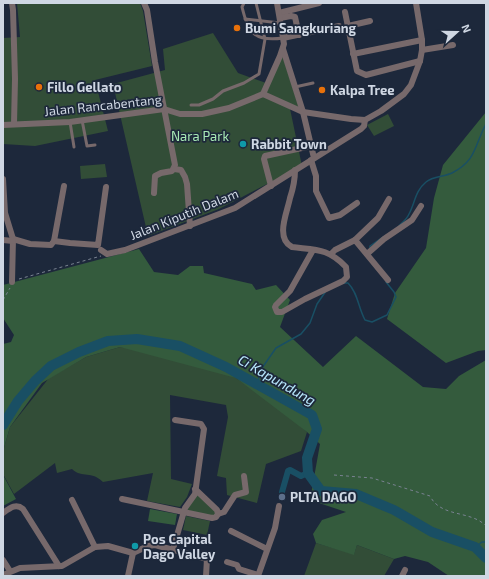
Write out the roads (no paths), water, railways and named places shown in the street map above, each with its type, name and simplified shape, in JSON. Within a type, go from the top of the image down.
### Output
[{"type":"street","points":[[12,3],[15,79],[14,124]]},
{"type":"street","points":[[144,3],[147,10],[154,62],[175,165],[174,169]]},
{"type":"street","points":[[277,3],[284,38],[283,49],[263,94],[303,112],[365,120],[387,108],[411,86],[420,61],[422,50],[422,40],[416,3]]},
{"type":"street","points":[[280,18],[319,3]]},
{"type":"street","points":[[345,12],[357,72],[366,75],[420,61]]},
{"type":"street","points":[[280,18],[291,16],[295,17],[299,35]]},
{"type":"street","points":[[348,26],[370,22]]},
{"type":"street","points":[[284,38],[339,26]]},
{"type":"street","points":[[353,54],[422,40]]},
{"type":"street","points":[[422,50],[453,44]]},
{"type":"street","points":[[283,49],[303,112],[311,146],[316,176],[316,191],[328,218],[340,215],[357,203]]},
{"type":"street","name":"Jalan Rancabentang","points":[[3,125],[70,122],[164,109],[180,114],[202,114],[229,108],[263,94]]},
{"type":"street","name":"Jalan Kiputih Dalam","points":[[101,250],[107,254],[136,246],[235,208],[362,129],[365,120]]},
{"type":"street","points":[[271,186],[264,159],[265,156],[311,146]]},
{"type":"street","points":[[154,193],[155,176],[174,169],[182,170],[187,184],[190,226]]},
{"type":"street","points":[[295,170],[283,227],[283,234],[288,245],[292,247],[314,250],[331,254],[346,267],[347,277],[343,281],[282,312],[277,312],[275,307],[276,305],[290,290],[314,250]]},
{"type":"street","points":[[3,179],[4,213],[13,240],[12,281]]},
{"type":"street","points":[[3,240],[51,245],[54,241],[64,186]]},
{"type":"street","points":[[54,241],[98,245],[106,187]]},
{"type":"street","points":[[331,254],[335,250],[355,240],[378,218],[389,199]]},
{"type":"street","points":[[367,254],[384,239],[412,220],[421,206]]},
{"type":"street","points":[[355,240],[388,280]]},
{"type":"street","points":[[172,549],[184,512],[195,494],[204,429],[201,424],[175,420]]},
{"type":"street","points":[[122,499],[212,518],[224,512],[236,495],[246,492],[244,476]]},
{"type":"street","points":[[195,489],[217,510],[218,514]]},
{"type":"street","points":[[72,500],[95,546]]},
{"type":"street","points":[[3,512],[13,506],[23,509],[59,566]]},
{"type":"street","points":[[227,562],[237,565],[239,569],[258,576],[275,528],[279,506]]},
{"type":"street","points":[[231,531],[267,549]]},
{"type":"street","points":[[3,575],[20,568],[59,566],[95,546],[108,546],[133,553],[153,545],[207,558],[206,576]]},
{"type":"street","points":[[128,576],[133,553]]},
{"type":"street","points":[[3,560],[10,571]]},
{"type":"street","points":[[402,576],[405,570]]},
{"type":"lane","points":[[244,3],[242,7],[245,19],[251,30],[256,35],[265,39],[284,38]]},
{"type":"lane","points":[[191,104],[199,105],[213,99],[223,91],[244,83],[259,74],[265,39],[259,20],[256,3]]},
{"type":"lane","points":[[245,19],[259,20],[280,18]]},
{"type":"lane","points":[[295,87],[312,83]]},
{"type":"lane","points":[[82,120],[86,146],[95,145]]},
{"type":"lane","points":[[70,122],[74,147]]},
{"type":"waterway","points":[[399,226],[408,216],[417,193],[426,182],[452,173],[471,158],[486,124]]},
{"type":"waterway","points":[[370,249],[370,246],[383,237]]},
{"type":"waterway","points":[[344,283],[348,283],[354,291],[365,320],[372,322],[387,315],[396,297],[386,282]]},
{"type":"waterway","points":[[257,384],[262,368],[276,348],[301,334],[310,323],[317,304],[326,291]]},
{"type":"waterway","name":"Ci Kapundung","points":[[3,425],[18,401],[35,381],[51,366],[79,352],[108,341],[137,339],[180,346],[226,367],[312,415],[317,429],[307,458],[308,473],[321,491],[356,494],[394,510],[432,532],[475,547],[486,558]]},
{"type":"waterway","points":[[282,492],[288,471],[290,470],[301,476],[308,473]]},
{"type":"waterway","points":[[475,547],[482,542],[486,542]]},
{"type":"place","name":"Bumi Sangkuriang","points":[[237,28]]},
{"type":"place","name":"Fillo Gellato","points":[[39,87]]},
{"type":"place","name":"Kalpa Tree","points":[[322,90]]},
{"type":"place","name":"Rabbit Town","points":[[243,144]]},
{"type":"place","name":"PLTA DAGO","points":[[282,497]]},
{"type":"place","name":"Pos Capital Dago Valley","points":[[135,546]]},
{"type":"park label","name":"Nara Park","points":[[200,136]]}]
